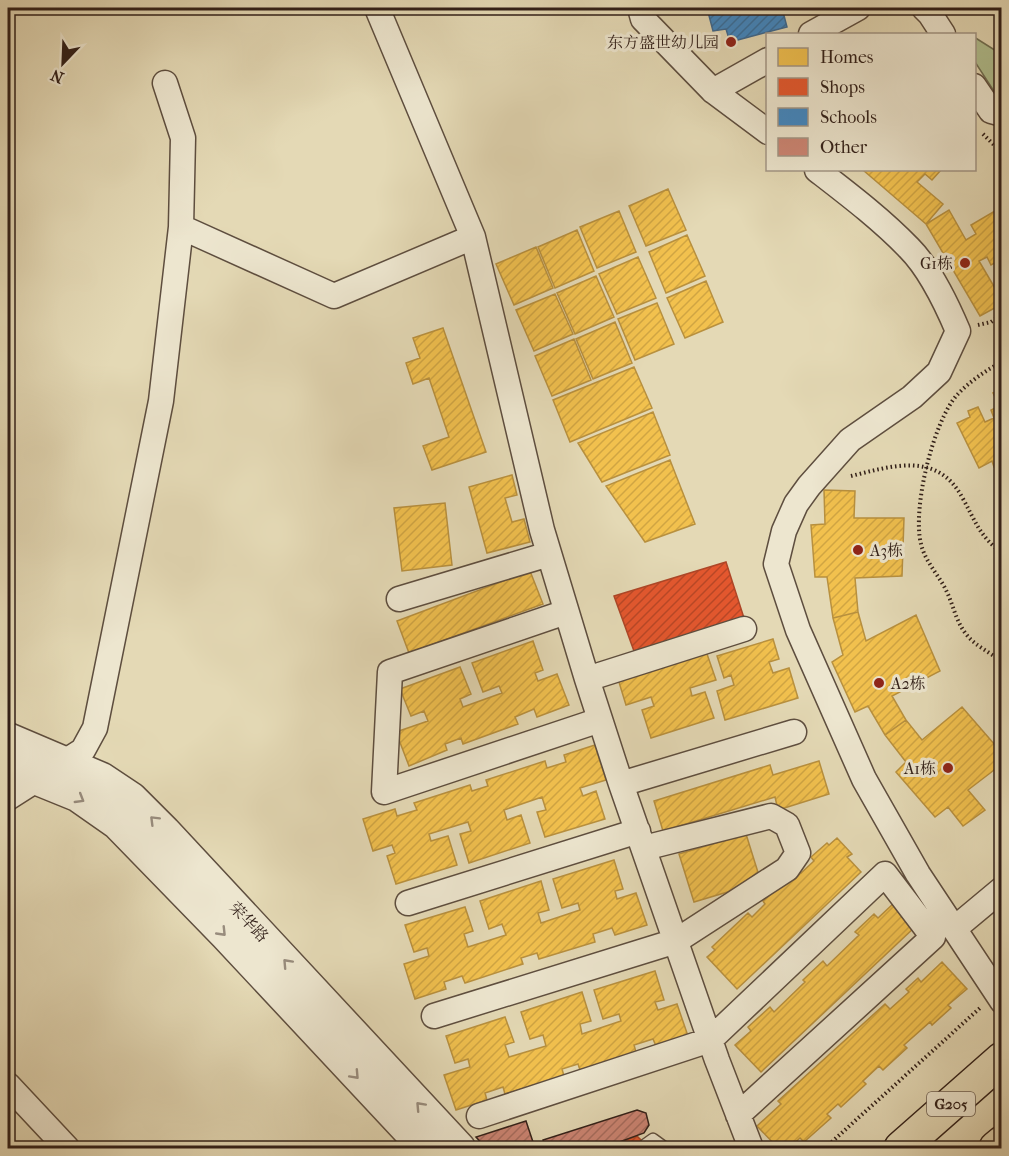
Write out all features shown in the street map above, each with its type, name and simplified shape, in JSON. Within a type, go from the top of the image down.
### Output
[{"type":"highway","name":"G205","points":[[901,1149],[1002,1059]]},
{"type":"highway","points":[[996,1149],[1002,1143]]},
{"type":"street","points":[[377,8],[473,237],[549,554],[566,612],[621,784],[710,1040],[752,1149]]},
{"type":"street","points":[[640,8],[643,19],[713,92],[766,131]]},
{"type":"street","points":[[813,33],[858,8]]},
{"type":"street","points":[[924,8],[942,33]]},
{"type":"street","points":[[713,92],[766,61]]},
{"type":"street","points":[[8,798],[83,750],[95,728],[160,401],[181,227],[183,138],[165,83]]},
{"type":"street","points":[[976,88],[991,111],[1002,114]]},
{"type":"street","points":[[818,171],[911,249],[945,299],[958,331],[939,372],[912,397],[850,440],[809,486],[796,504],[784,531],[776,564],[798,630],[864,779],[918,874],[954,929],[991,1005]]},
{"type":"street","points":[[181,227],[334,296],[473,237]]},
{"type":"street","points":[[399,599],[549,554]]},
{"type":"street","points":[[566,612],[390,672],[384,792],[600,720]]},
{"type":"street","points":[[587,679],[744,629]]},
{"type":"street","points":[[621,784],[794,732]]},
{"type":"street","name":"荣华路","points":[[8,738],[102,778],[132,798],[460,1149]]},
{"type":"street","name":"荣华路","points":[[8,768],[77,796],[117,824],[225,935],[424,1149]]},
{"type":"street","points":[[408,903],[641,840],[771,816],[787,825],[798,853],[788,869],[676,942],[434,1016]]},
{"type":"street","points":[[478,1116],[710,1040],[885,874],[933,937],[738,1115]]},
{"type":"street","points":[[954,929],[1002,889]]},
{"type":"street","points":[[8,1085],[67,1149]]},
{"type":"lane","points":[[646,1146],[653,1140],[664,1149]]},
{"type":"path","points":[[995,146],[1002,145]]},
{"type":"path","points":[[974,326],[991,322],[1002,314]]},
{"type":"path","points":[[1002,362],[957,394],[944,413],[936,432],[921,491],[918,528],[926,559],[945,588],[957,620],[976,644],[1002,662]]},
{"type":"path","points":[[809,486],[893,465],[927,467],[941,472],[951,482],[962,495],[984,537],[1002,553]]},
{"type":"path","points":[[825,1149],[991,1005]]},
{"type":"green space","points":[[976,38],[1001,54],[1001,102],[976,64]]},
{"type":"building: Homes","points":[[864,171],[940,171],[932,180],[925,174],[917,182],[943,204],[926,224]]},
{"type":"building: Homes","points":[[668,189],[686,230],[646,246],[629,206]]},
{"type":"building: Homes","name":"G1栋","points":[[1000,208],[1002,211],[1002,259],[991,265],[987,257],[979,261],[1002,300],[1002,304],[980,316],[926,224],[949,210],[966,240],[976,234],[971,225]]},
{"type":"building: Homes","points":[[619,211],[636,252],[597,268],[580,227]]},
{"type":"building: Homes","points":[[577,230],[594,271],[555,288],[538,247]]},
{"type":"building: Homes","points":[[687,235],[705,276],[666,293],[649,252]]},
{"type":"building: Homes","points":[[536,247],[553,288],[514,305],[496,264]]},
{"type":"building: Homes","points":[[638,257],[656,298],[617,314],[599,274]]},
{"type":"building: Homes","points":[[596,276],[614,317],[575,334],[557,293]]},
{"type":"building: Homes","points":[[706,281],[723,322],[685,338],[667,298]]},
{"type":"building: Homes","points":[[555,294],[573,334],[534,351],[516,310]]},
{"type":"building: Homes","points":[[657,303],[674,344],[635,360],[618,319]]},
{"type":"building: Homes","points":[[615,322],[632,363],[593,379],[576,339]]},
{"type":"building: Homes","points":[[443,328],[486,452],[432,470],[423,446],[449,437],[429,378],[413,384],[406,363],[420,358],[413,338]]},
{"type":"building: Homes","points":[[574,339],[591,380],[552,396],[535,356]]},
{"type":"building: Homes","points":[[634,367],[652,408],[570,442],[553,400]]},
{"type":"building: Homes","points":[[1002,389],[1002,447],[997,449],[1002,463],[994,467],[992,461],[979,468],[957,423],[970,417],[968,411],[978,407],[985,422],[994,418],[991,410],[999,406],[993,393]]},
{"type":"building: Homes","points":[[653,412],[670,455],[602,482],[578,443]]},
{"type":"building: Homes","points":[[670,460],[695,524],[645,542],[606,486]]},
{"type":"building: Homes","points":[[512,475],[517,495],[505,498],[512,522],[524,519],[530,542],[487,553],[469,487]]},
{"type":"building: Homes","name":"A3栋","points":[[824,490],[855,491],[854,518],[904,518],[902,576],[855,578],[858,612],[833,618],[827,577],[815,577],[811,525],[825,524]]},
{"type":"building: Homes","points":[[445,503],[452,565],[402,571],[394,508]]},
{"type":"building: Homes","points":[[530,571],[543,604],[409,653],[397,621]]},
{"type":"building: Homes","name":"A2栋","points":[[858,612],[866,641],[916,615],[940,671],[892,696],[906,720],[885,735],[868,706],[855,712],[832,662],[843,655],[833,618]]},
{"type":"building: Homes","points":[[773,639],[779,659],[769,662],[773,673],[789,668],[798,698],[725,720],[717,691],[734,685],[731,675],[724,678],[717,656]]},
{"type":"building: Homes","points":[[533,641],[543,670],[535,673],[538,681],[557,674],[569,705],[537,717],[534,709],[515,717],[518,724],[463,744],[461,738],[445,744],[447,750],[409,766],[396,732],[428,721],[424,711],[411,716],[400,689],[460,667],[471,694],[460,699],[463,707],[502,693],[499,686],[483,692],[472,663]]},
{"type":"building: Homes","points":[[706,651],[716,680],[690,688],[692,696],[705,692],[714,718],[651,738],[642,710],[654,706],[651,697],[626,705],[618,679]]},
{"type":"building: Homes","name":"A1栋","points":[[962,707],[1002,753],[1002,764],[968,790],[985,810],[963,826],[948,807],[935,817],[896,772],[906,762],[885,735],[906,720],[922,740]]},
{"type":"building: Homes","points":[[595,745],[606,780],[580,788],[583,796],[596,791],[605,819],[545,837],[537,812],[546,810],[542,797],[504,810],[507,820],[521,815],[530,843],[469,863],[460,834],[471,831],[468,822],[429,834],[431,841],[448,836],[457,865],[396,884],[387,856],[395,853],[392,845],[373,851],[363,819],[395,809],[397,816],[417,810],[414,803],[470,785],[472,791],[488,786],[486,780],[545,761],[547,768],[566,762],[564,755]]},
{"type":"building: Homes","points":[[819,761],[829,794],[778,810],[775,797],[663,831],[654,801],[770,765],[773,775]]},
{"type":"building: Homes","points":[[746,834],[761,882],[694,902],[679,854]]},
{"type":"building: Homes","points":[[837,838],[852,854],[847,857],[861,872],[737,989],[707,957],[715,950],[712,947],[748,913],[752,917],[765,904],[763,901],[797,869],[801,873],[814,861],[811,857],[827,843],[829,845]]},
{"type":"building: Homes","points":[[614,860],[623,889],[615,891],[617,899],[636,893],[647,925],[615,935],[612,928],[593,934],[595,942],[539,959],[537,953],[521,958],[523,964],[465,983],[462,976],[444,982],[446,989],[415,999],[404,964],[429,956],[427,948],[414,952],[405,925],[465,907],[473,931],[464,934],[468,947],[506,935],[502,924],[489,929],[480,901],[541,881],[549,910],[538,913],[541,923],[580,910],[578,903],[562,908],[553,879]]},
{"type":"building: Homes","points":[[895,902],[916,926],[761,1072],[735,1045],[751,1031],[748,1027],[770,1007],[774,1012],[823,961],[827,966],[859,935],[855,932],[874,914],[878,918]]},
{"type":"building: Homes","points":[[942,962],[967,989],[948,1005],[951,1008],[932,1025],[930,1022],[904,1045],[907,1048],[883,1070],[879,1066],[863,1081],[866,1084],[841,1107],[838,1104],[827,1114],[831,1118],[804,1142],[800,1138],[789,1148],[778,1148],[757,1126],[781,1104],[778,1101],[885,1004],[890,1009],[909,992],[906,989],[918,978],[921,982]]},
{"type":"building: Homes","points":[[655,971],[664,1000],[655,1002],[658,1010],[677,1004],[688,1036],[656,1046],[653,1039],[634,1045],[636,1052],[580,1070],[578,1064],[562,1069],[564,1076],[505,1094],[503,1087],[485,1093],[487,1100],[456,1110],[444,1075],[470,1067],[468,1059],[455,1063],[446,1036],[505,1017],[514,1042],[505,1045],[509,1057],[546,1046],[543,1035],[530,1039],[521,1012],[582,992],[591,1021],[580,1024],[582,1034],[621,1021],[619,1014],[603,1019],[594,990]]},
{"type":"building: Homes","points":[[8,1135],[17,1148],[8,1148]]},
{"type":"building: Shops","points":[[726,562],[744,618],[634,651],[614,596]]},
{"type":"building: Shops","points":[[637,1136],[649,1148],[603,1148]]},
{"type":"building: Schools","points":[[707,8],[782,8],[787,27],[730,42],[726,29],[713,31]]},
{"type":"building: Other","points":[[637,1110],[646,1113],[649,1125],[644,1133],[603,1148],[545,1148],[543,1140]]},
{"type":"building: Other","points":[[526,1121],[535,1148],[486,1148],[476,1137]]},
{"type":"place","name":"东方盛世幼儿园","points":[[731,42]]},
{"type":"place","name":"G1栋","points":[[965,263]]},
{"type":"place","name":"A3栋","points":[[858,550]]},
{"type":"place","name":"A2栋","points":[[879,683]]},
{"type":"place","name":"A1栋","points":[[948,768]]}]
